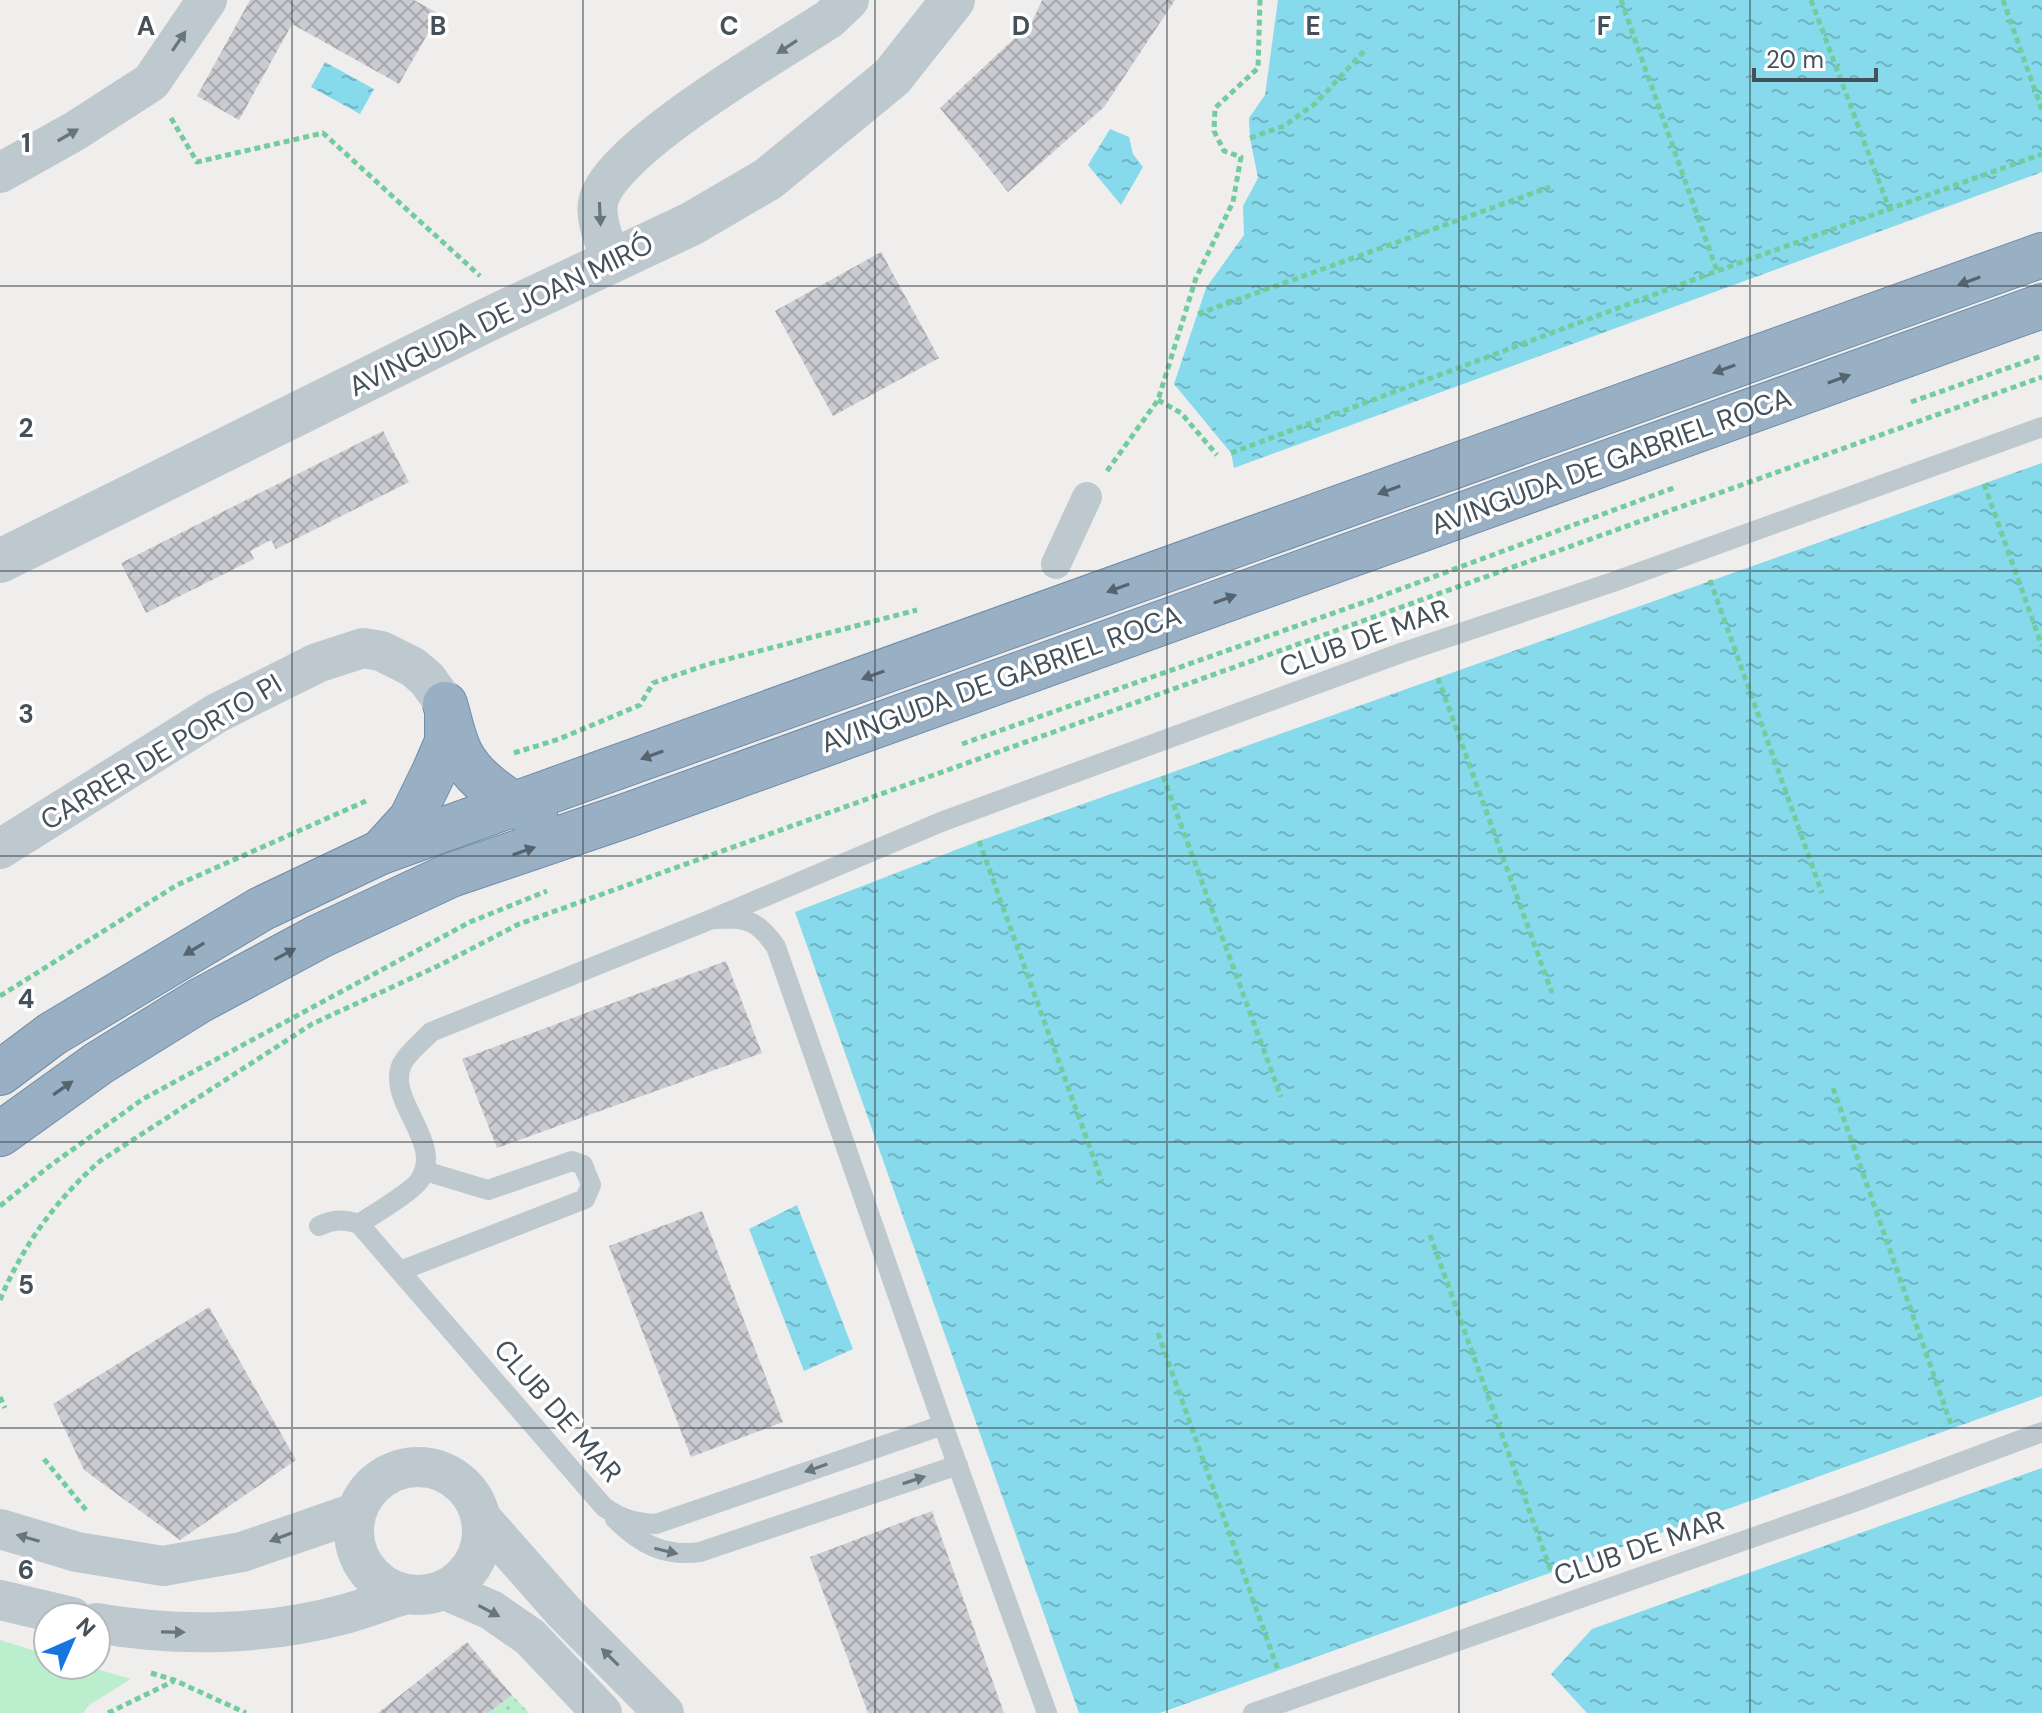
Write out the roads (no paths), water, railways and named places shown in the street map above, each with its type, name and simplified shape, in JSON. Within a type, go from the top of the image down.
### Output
[{"type":"highway","name":"AVINGUDA DE GABRIEL ROCA","points":[[0,1073],[52,1034],[261,909],[381,852],[2042,255]]},
{"type":"highway","name":"AVINGUDA DE GABRIEL ROCA","points":[[0,1134],[99,1063],[186,1008],[320,936],[451,875],[628,815],[2042,306]]},
{"type":"highway","points":[[445,704],[458,730],[478,752],[495,764],[527,779],[564,785]]},
{"type":"highway","points":[[445,704],[460,753],[475,774],[514,803],[533,814],[570,822],[628,815]]},
{"type":"highway","points":[[381,852],[411,819],[447,742],[445,704]]},
{"type":"street","points":[[0,173],[75,131],[151,82],[207,0]]},
{"type":"street","points":[[612,262],[599,224],[598,202],[619,166],[653,135],[829,19],[849,0]]},
{"type":"street","name":"AVINGUDA DE JOAN MIRÓ","points":[[0,561],[489,319],[691,224],[768,179],[892,77],[953,0]]},
{"type":"street","points":[[1056,564],[1087,497]]},
{"type":"street","name":"CARRER DE PORTO PI","points":[[0,849],[217,713],[317,663],[363,648],[381,651],[413,667],[427,679],[445,704]]},
{"type":"street","points":[[112,1626],[142,1631],[214,1633],[291,1625],[345,1614],[403,1595],[424,1596],[445,1590],[463,1578],[476,1561],[482,1540],[481,1518],[473,1498],[459,1482],[440,1471],[419,1466],[398,1469],[380,1479],[365,1494],[355,1513],[353,1534],[357,1554],[368,1572],[383,1586],[403,1595]]},
{"type":"street","points":[[0,1529],[77,1552],[163,1566],[242,1552],[355,1513]]},
{"type":"street","points":[[481,1518],[564,1612],[664,1713]]},
{"type":"street","points":[[445,1590],[491,1610],[530,1637],[602,1713]]},
{"type":"street","points":[[0,1600],[32,1608]]},
{"type":"lane","name":"CLUB DE MAR","points":[[425,1171],[426,1153],[400,1087],[401,1065],[431,1032],[712,919],[955,816],[1401,653],[1613,582],[2042,427]]},
{"type":"lane","name":"CLUB DE MAR","points":[[712,919],[742,918],[755,922],[776,947],[1047,1713]]},
{"type":"lane","points":[[319,1226],[333,1220],[359,1224],[417,1184],[425,1171],[488,1190],[572,1161],[583,1165],[591,1185],[585,1199],[400,1271]]},
{"type":"lane","name":"CLUB DE MAR","points":[[359,1224],[604,1507],[620,1518],[656,1524],[943,1425]]},
{"type":"lane","name":"CLUB DE MAR","points":[[1253,1713],[1854,1502],[2042,1432]]},
{"type":"lane","points":[[604,1507],[626,1530],[662,1552],[700,1552],[958,1465]]},
{"type":"water","points":[[1278,0],[2042,0],[2042,172],[1234,468],[1231,453],[1174,384],[1206,288],[1244,235],[1243,206],[1258,178],[1249,118],[1265,95]]},
{"type":"water","points":[[325,62],[374,89],[360,114],[311,87]]},
{"type":"water","points":[[1110,129],[1129,137],[1133,154],[1143,167],[1121,205],[1088,165]]},
{"type":"water","points":[[2042,463],[2042,1396],[1160,1713],[1079,1713],[795,912],[979,841]]},
{"type":"water","points":[[797,1205],[853,1349],[804,1371],[749,1229]]},
{"type":"water","points":[[2042,1468],[2042,1713],[1587,1713],[1551,1674],[1592,1629]]}]
